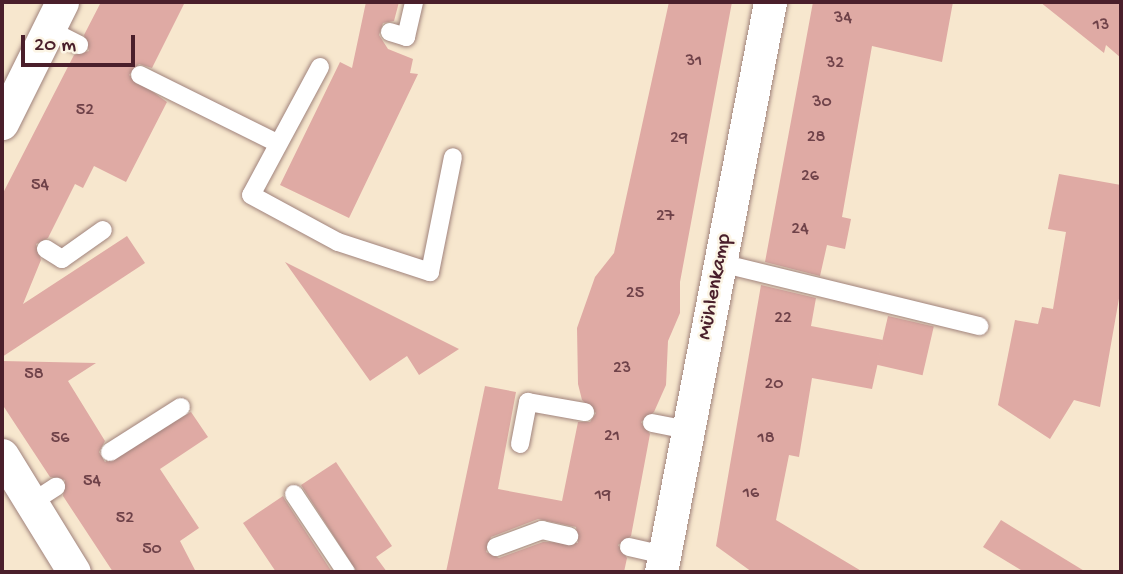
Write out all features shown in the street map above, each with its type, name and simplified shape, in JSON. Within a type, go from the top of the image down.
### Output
[{"type":"street","name":"Mühlenkamp","points":[[666,566],[688,430],[770,2]]},
{"type":"street","points":[[2,123],[55,15]]},
{"type":"street","points":[[2,455],[44,495],[74,572]]},
{"type":"lane","points":[[390,32],[406,37],[414,2]]},
{"type":"lane","points":[[55,15],[79,45]]},
{"type":"lane","points":[[320,67],[251,195],[338,242],[430,272],[453,157]]},
{"type":"lane","points":[[141,75],[277,144]]},
{"type":"lane","points":[[46,249],[62,258],[103,229]]},
{"type":"lane","points":[[720,263],[979,326]]},
{"type":"lane","points":[[520,444],[528,402],[585,412]]},
{"type":"lane","points":[[110,452],[181,407]]},
{"type":"lane","points":[[652,423],[688,430]]},
{"type":"lane","points":[[294,494],[346,572]]},
{"type":"lane","points":[[496,548],[542,530],[569,536]]},
{"type":"lane","points":[[629,547],[666,566]]},
{"type":"building","points":[[101,2],[185,2],[152,68],[139,64],[129,75],[167,102],[126,182],[94,166],[83,188],[75,184],[48,238],[36,244],[41,260],[23,304],[127,236],[145,263],[2,357],[2,195],[74,55],[89,51],[84,35]]},
{"type":"building","points":[[366,2],[399,2],[394,21],[383,23],[379,35],[388,49],[413,59],[410,73],[418,74],[349,218],[280,185],[340,62],[352,68]]},
{"type":"building","points":[[669,2],[732,2],[680,282],[680,313],[668,341],[666,385],[654,412],[641,422],[650,434],[631,536],[618,545],[627,558],[624,572],[446,572],[485,386],[516,392],[498,489],[562,501],[578,422],[590,422],[596,413],[582,400],[578,384],[577,328],[595,277],[614,253]],"holes":[[[538,519],[576,527],[578,543],[543,542],[499,558],[486,552],[491,537]]]},
{"type":"building","points":[[813,2],[953,2],[942,62],[872,46],[842,217],[851,219],[845,249],[827,245],[820,276],[765,262]]},
{"type":"building","points":[[1040,2],[1121,2],[1121,58],[1106,45],[1104,53]]},
{"type":"building","points":[[1059,174],[1121,185],[1121,287],[1100,407],[1074,400],[1050,439],[998,405],[1015,320],[1038,324],[1042,307],[1053,309],[1066,232],[1048,229]]},
{"type":"building","points":[[285,262],[459,349],[419,375],[407,356],[370,381]]},
{"type":"building","points":[[761,285],[816,298],[811,326],[883,340],[872,389],[812,378],[799,457],[789,455],[776,520],[863,572],[752,572],[716,546]]},
{"type":"building","points":[[888,316],[934,327],[923,375],[877,365]]},
{"type":"building","points":[[2,361],[96,363],[68,381],[105,441],[99,452],[105,462],[191,412],[208,437],[160,469],[199,528],[180,541],[196,572],[113,572],[63,496],[65,480],[50,477],[2,404]]},
{"type":"building","points":[[336,462],[392,546],[376,557],[387,572],[357,572],[301,485]]},
{"type":"building","points":[[283,496],[332,572],[276,572],[243,523]]},
{"type":"building","points":[[1001,520],[1086,572],[1024,572],[983,547]]}]
